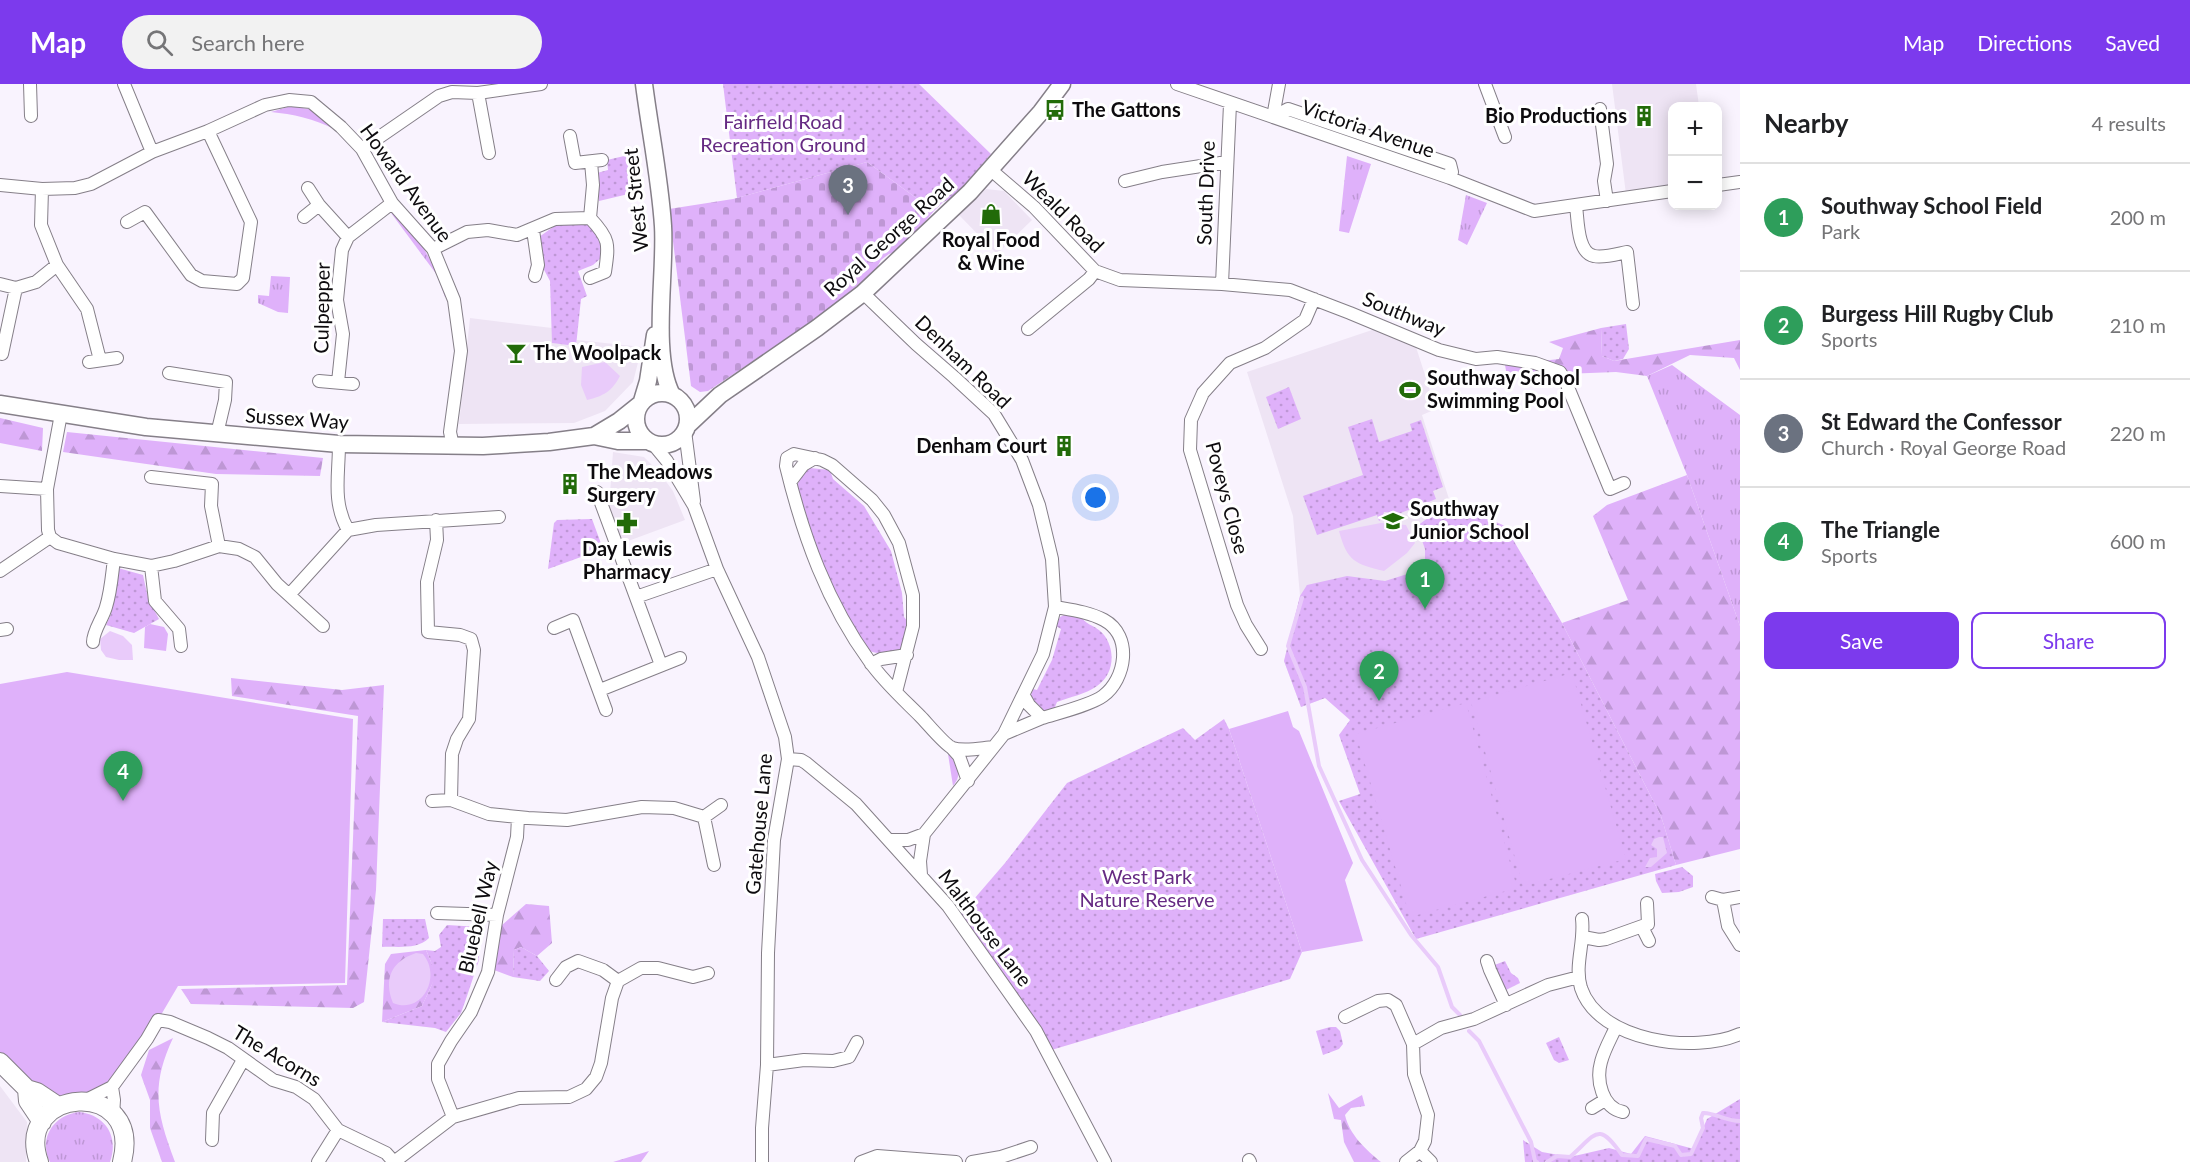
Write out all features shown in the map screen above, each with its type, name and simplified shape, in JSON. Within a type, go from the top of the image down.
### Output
[{"type":"main road","points":[[0,1062],[27,1089],[38,1092],[58,1106]]},
{"type":"main road","points":[[27,1089],[28,1101],[42,1122]]},
{"type":"main road","points":[[39,1162],[35,1147],[42,1122],[58,1106],[71,1101],[86,1100],[99,1104],[113,1115],[120,1125],[125,1150],[122,1162]]},
{"type":"street","points":[[30,84],[31,116]]},
{"type":"street","points":[[124,84],[152,152]]},
{"type":"street","points":[[362,149],[431,100],[452,92],[478,93],[541,84]]},
{"type":"street","name":"West Street","points":[[644,84],[663,226],[660,312],[664,369],[668,387],[677,399]]},
{"type":"street","name":"Royal George Road","points":[[686,428],[720,395],[817,328],[863,292],[970,192],[1062,84]]},
{"type":"street","name":"Victoria Avenue","points":[[1177,84],[1450,178],[1534,211],[1576,206]]},
{"type":"street","points":[[1273,117],[1279,84]]},
{"type":"street","points":[[1485,84],[1504,137]]},
{"type":"street","points":[[478,93],[489,153]]},
{"type":"street","name":"Howard Avenue","points":[[0,185],[42,189],[75,188],[92,184],[152,152],[208,131],[265,105],[289,100],[311,102],[341,127],[362,149],[392,203],[433,249],[454,300],[461,351],[450,432],[453,446]]},
{"type":"street","name":"South Drive","points":[[1222,284],[1230,104]]},
{"type":"street","points":[[1600,109],[1607,164],[1604,181],[1607,201]]},
{"type":"street","points":[[127,222],[145,212],[191,275],[202,281],[237,284],[243,278],[251,222],[208,131]]},
{"type":"street","points":[[570,136],[575,163],[597,161],[590,218]]},
{"type":"street","points":[[1125,181],[1162,172],[1227,162]]},
{"type":"street","name":"Weald Road","points":[[991,170],[1034,207],[1095,271],[1089,279],[1028,329]]},
{"type":"street","points":[[1722,184],[1740,182]]},
{"type":"street","points":[[308,188],[319,205],[348,237],[392,203]]},
{"type":"street","points":[[42,189],[41,225],[57,265],[87,309],[95,361],[117,358]]},
{"type":"street","points":[[1633,303],[1627,252],[1595,256],[1587,254],[1582,246],[1576,206],[1668,192]]},
{"type":"street","points":[[304,218],[319,205]]},
{"type":"street","points":[[433,249],[467,232],[488,230],[517,235],[555,219],[590,218],[605,234],[608,253],[605,272],[590,278]]},
{"type":"street","points":[[533,230],[538,265],[535,276]]},
{"type":"street","name":"Culpepper","points":[[338,382],[343,334],[337,300],[342,250],[348,237]]},
{"type":"street","points":[[0,284],[16,288],[36,282],[57,265]]},
{"type":"street","name":"Southway","points":[[1095,271],[1120,280],[1222,284],[1290,290],[1439,350],[1476,359],[1497,357],[1535,363],[1560,372],[1610,489],[1624,483]]},
{"type":"street","points":[[2,354],[16,288]]},
{"type":"street","name":"Denham Road","points":[[863,292],[916,344],[994,414],[1022,460],[1039,505],[1052,559],[1055,607],[1043,654],[1024,696],[1004,734],[924,834]]},
{"type":"street","name":"Poveys Close","points":[[1261,649],[1237,605],[1190,450],[1191,420],[1203,393],[1230,363],[1265,348],[1305,320],[1314,299]]},
{"type":"street","name":"West Street","points":[[641,403],[660,312]]},
{"type":"street","points":[[169,373],[226,382],[225,400],[217,434]]},
{"type":"street","name":"Culpepper","points":[[319,381],[353,384]]},
{"type":"street","points":[[656,393],[677,399],[687,414],[686,428],[681,437],[671,444],[650,442],[639,432],[637,425],[636,414],[641,403],[656,393]]},
{"type":"street","name":"Royal George Road","points":[[677,399],[693,404],[720,395]]},
{"type":"street","name":"Sussex Way","points":[[594,436],[619,421],[641,403]]},
{"type":"street","name":"Sussex Way","points":[[0,404],[146,427],[339,444],[453,446],[549,442],[594,436],[618,441],[650,442]]},
{"type":"street","points":[[61,414],[47,489],[50,537],[58,543],[114,559],[151,566],[219,546],[238,549],[255,557],[323,626]]},
{"type":"street","name":"Gatehouse Lane","points":[[686,428],[694,506]]},
{"type":"street","name":"Gatehouse Lane","points":[[650,442],[667,460],[694,506],[717,569],[758,657],[784,731],[788,759],[774,840],[762,1162]]},
{"type":"street","points":[[339,444],[337,503],[348,530]]},
{"type":"street","points":[[896,692],[913,626],[913,595],[899,543],[884,515],[872,500],[832,465],[815,458],[802,465],[790,482],[799,515],[827,590],[845,625],[872,664],[896,692],[959,756],[968,781]]},
{"type":"street","points":[[151,477],[212,484],[211,506],[219,546]]},
{"type":"street","points":[[0,486],[47,489]]},
{"type":"street","points":[[597,492],[662,664]]},
{"type":"street","points":[[289,594],[348,530],[376,525],[499,517]]},
{"type":"street","points":[[428,632],[427,582],[438,540],[436,520]]},
{"type":"street","points":[[0,571],[50,537]]},
{"type":"street","points":[[93,642],[93,634],[100,624],[107,604],[114,559]]},
{"type":"street","points":[[151,566],[155,601],[179,629],[181,646]]},
{"type":"street","points":[[636,597],[717,569]]},
{"type":"street","name":"Denham Road","points":[[1004,734],[1101,697],[1120,676],[1123,660],[1122,646],[1116,632],[1107,622],[1088,613],[1055,607]]},
{"type":"street","points":[[554,628],[573,620],[606,710]]},
{"type":"street","points":[[415,635],[428,632],[460,635],[471,639],[474,650],[469,719],[457,739],[452,754],[451,800]]},
{"type":"street","points":[[872,664],[881,659],[907,655]]},
{"type":"street","points":[[600,690],[680,658]]},
{"type":"street","points":[[1024,696],[1029,705],[1042,718]]},
{"type":"street","points":[[951,747],[966,750],[993,747]]},
{"type":"street","name":"Malthouse Lane","points":[[788,759],[801,760],[806,763],[856,804],[891,840],[948,906],[1036,1031],[1105,1162]]},
{"type":"street","points":[[432,801],[451,800],[489,814],[567,820],[642,807],[674,808],[704,817]]},
{"type":"street","points":[[704,817],[721,805]]},
{"type":"street","name":"Bluebell Way","points":[[453,1117],[438,1079],[438,1064],[471,1012],[488,972],[497,915],[517,837],[518,817]]},
{"type":"street","points":[[704,817],[714,865]]},
{"type":"street","points":[[891,840],[908,840],[924,834],[920,861],[921,875]]},
{"type":"street","points":[[1740,897],[1718,898],[1728,926],[1740,945]]},
{"type":"street","points":[[1583,937],[1599,940],[1648,924],[1647,903]]},
{"type":"street","points":[[437,913],[497,915]]},
{"type":"street","points":[[1582,919],[1583,937],[1579,956],[1579,976],[1592,1008],[1602,1019],[1616,1027],[1650,1037],[1680,1042],[1721,1040],[1740,1034]]},
{"type":"street","points":[[1642,927],[1649,941]]},
{"type":"street","points":[[556,980],[566,967],[578,961],[603,970],[618,981]]},
{"type":"street","points":[[1487,961],[1506,1005]]},
{"type":"street","points":[[394,1162],[453,1117],[519,1098],[569,1097],[586,1089],[596,1077],[601,1063],[612,998],[618,981],[641,968],[658,968],[693,977],[708,974]]},
{"type":"street","points":[[1413,1044],[1441,1028],[1474,1019],[1548,985],[1579,976]]},
{"type":"street","points":[[1345,1017],[1378,1001],[1388,1000],[1396,1005],[1413,1044],[1414,1074],[1428,1115],[1428,1129],[1420,1151],[1406,1162]]},
{"type":"street","name":"The Acorns","points":[[112,1087],[158,1020],[170,1022],[228,1048],[273,1080],[296,1087],[314,1099],[338,1130],[386,1153],[394,1162]]},
{"type":"street","points":[[1616,1027],[1601,1063],[1600,1081],[1605,1100],[1616,1110],[1623,1112]]},
{"type":"street","points":[[767,1065],[804,1060],[833,1061],[849,1057],[858,1042]]},
{"type":"street","points":[[212,1140],[213,1113],[243,1060]]},
{"type":"street","points":[[86,1100],[112,1087],[113,1115]]},
{"type":"street","points":[[1592,1108],[1605,1100]]},
{"type":"street","points":[[318,1162],[338,1130]]},
{"type":"street","points":[[972,1162],[1001,1157],[1031,1147]]},
{"type":"street","points":[[1420,1151],[1431,1162]]},
{"type":"street","points":[[861,1162],[877,1156],[956,1162]]},
{"type":"shaded area","points":[[1612,84],[1696,84],[1698,102],[1668,102],[1668,195],[1627,202]]},
{"type":"shaded area","points":[[986,189],[1004,191],[1032,220],[997,254],[959,215]]},
{"type":"shaded area","points":[[470,318],[552,328],[552,343],[576,345],[577,340],[642,347],[633,382],[605,411],[574,423],[459,424]]},
{"type":"shaded area","name":"Southway Junior School","points":[[1375,329],[1415,344],[1436,409],[1422,415],[1450,502],[1505,526],[1325,698],[1301,707],[1284,661],[1300,596],[1293,516],[1247,372]]},
{"type":"shaded area","points":[[605,362],[620,376],[607,392],[587,400],[581,385],[582,367]]},
{"type":"shaded area","name":"Southway School Swimming Pool","points":[[1411,379],[1418,398],[1409,401],[1402,382]]},
{"type":"shaded area","points":[[613,452],[644,457],[673,491],[685,520],[620,544],[604,496],[610,494]]},
{"type":"shaded area","points":[[1381,523],[1406,525],[1415,543],[1407,553],[1384,571],[1354,560],[1345,549],[1339,531]]},
{"type":"shaded area","points":[[110,631],[123,636],[132,645],[133,660],[106,657],[101,650],[100,639]]},
{"type":"shaded area","points":[[1663,837],[1667,853],[1651,867],[1645,867],[1650,858],[1657,857],[1657,849],[1651,845],[1654,839]]},
{"type":"shaded area","points":[[416,953],[423,954],[428,963],[430,983],[426,992],[413,1004],[393,1003],[389,986],[392,972],[401,961]]},
{"type":"shaded area","points":[[0,1086],[27,1122],[26,1162],[0,1162]]},
{"type":"green space","name":"Fairfield Road Recreation Ground","points":[[723,84],[919,84],[991,154],[953,198],[943,202],[934,211],[867,162],[737,198]]},
{"type":"green space","points":[[291,106],[314,110],[334,129],[319,122],[271,112]]},
{"type":"green space","points":[[1292,115],[1446,168],[1445,170],[1292,118]]},
{"type":"green space","points":[[637,153],[641,191],[599,201],[597,173],[608,170],[607,160]]},
{"type":"green space","points":[[1347,156],[1371,164],[1349,233],[1339,231]]},
{"type":"green space","points":[[867,162],[934,211],[901,250],[881,260],[875,271],[819,317],[708,391],[700,392],[691,386],[669,209],[733,199]]},
{"type":"green space","points":[[1466,195],[1487,203],[1467,245],[1458,240]]},
{"type":"green space","points":[[391,213],[409,227],[424,248],[441,283],[445,297],[437,275]]},
{"type":"green space","points":[[586,223],[600,238],[601,258],[593,265],[578,271],[587,296],[581,299],[576,346],[552,343],[550,281],[542,266],[539,237],[556,225]]},
{"type":"green space","points":[[271,276],[290,277],[288,313],[278,312],[258,303],[258,295],[269,296]]},
{"type":"green space","points":[[1626,324],[1629,349],[1623,359],[1614,361],[1602,356],[1601,328]]},
{"type":"green space","points":[[1601,328],[1602,356],[1614,361],[1740,340],[1740,370],[1734,358],[1690,355],[1647,376],[1616,372],[1507,376],[1505,365],[1559,359],[1563,348],[1549,342]]},
{"type":"green space","points":[[1672,365],[1740,415],[1740,626],[1687,475],[1647,376]]},
{"type":"green space","points":[[1289,387],[1301,419],[1278,429],[1266,397]]},
{"type":"green space","points":[[0,418],[43,428],[42,451],[0,443]]},
{"type":"green space","points":[[1372,419],[1379,442],[1412,431],[1410,424],[1421,420],[1443,487],[1433,491],[1436,499],[1393,516],[1393,513],[1384,512],[1379,521],[1377,515],[1317,535],[1303,496],[1363,475],[1348,427]]},
{"type":"green space","points":[[67,432],[323,458],[320,476],[216,474],[63,452]]},
{"type":"green space","points":[[810,468],[830,470],[833,479],[864,506],[891,551],[902,593],[904,617],[909,623],[903,648],[884,653],[866,649],[828,583],[797,492],[800,477]]},
{"type":"green space","points":[[1687,475],[1740,626],[1740,849],[1676,865],[1661,816],[1562,623],[1628,600],[1593,516],[1607,505]]},
{"type":"green space","points":[[1450,502],[1505,526],[1562,623],[1661,816],[1676,865],[1416,939],[1339,801],[1360,794],[1339,735],[1350,720],[1325,698],[1301,707],[1284,661],[1300,596],[1307,585],[1347,576],[1385,581],[1417,571],[1425,562],[1425,549],[1417,526]]},
{"type":"green space","points":[[592,519],[603,549],[548,569],[554,523],[557,520]]},
{"type":"green space","points":[[118,568],[143,575],[148,598],[159,619],[134,633],[106,625],[111,614]]},
{"type":"green space","points":[[1066,614],[1079,614],[1085,621],[1101,631],[1108,641],[1112,655],[1110,669],[1103,681],[1093,689],[1057,702],[1053,712],[1044,714],[1037,709],[1030,697],[1033,689],[1037,690],[1052,660],[1061,629],[1056,626],[1060,617]]},
{"type":"green space","points":[[150,624],[164,627],[168,634],[166,651],[144,648],[145,627]]},
{"type":"green space","points":[[67,672],[353,719],[345,983],[178,986],[158,1020],[112,1087],[58,1106],[0,1062],[0,684]]},
{"type":"green space","points":[[1572,673],[1626,859],[1523,886],[1471,702]]},
{"type":"green space","points":[[231,678],[342,690],[384,685],[376,890],[364,1002],[353,1008],[191,1004],[181,989],[347,985],[358,716],[232,696]]},
{"type":"green space","points":[[1466,703],[1517,888],[1410,917],[1356,734]]},
{"type":"green space","points":[[1288,711],[1293,727],[1299,731],[1353,863],[1345,880],[1363,941],[1302,952],[1229,729]]},
{"type":"green space","name":"West Park Nature Reserve","points":[[1224,719],[1302,952],[1290,979],[1048,1051],[960,913],[1005,863],[1067,783],[1183,728],[1195,740]]},
{"type":"green space","points":[[948,754],[958,770],[958,777],[953,786]]},
{"type":"green space","points":[[1682,867],[1693,876],[1693,887],[1679,892],[1662,893],[1655,874]]},
{"type":"green space","points":[[526,904],[549,906],[552,943],[537,956],[521,947],[514,950],[513,977],[494,970],[501,926]]},
{"type":"green space","points":[[383,919],[425,919],[429,938],[413,946],[382,947]]},
{"type":"green space","points":[[447,925],[480,927],[479,960],[461,1013],[446,1032],[435,1028],[382,1022],[422,1006],[430,990],[434,973],[426,950],[435,951],[441,947],[439,935]]},
{"type":"green space","points":[[521,947],[537,956],[549,971],[540,981],[513,977],[514,950]]},
{"type":"green space","points":[[426,950],[434,969],[434,980],[422,1006],[382,1022],[385,964],[391,954]]},
{"type":"green space","points":[[1505,961],[1511,973],[1518,978],[1520,983],[1504,991],[1492,966]]},
{"type":"green space","points":[[1336,1027],[1340,1031],[1343,1044],[1339,1049],[1323,1055],[1316,1031]]},
{"type":"green space","points":[[1559,1037],[1569,1060],[1559,1063],[1554,1060],[1546,1043]]},
{"type":"green space","points":[[173,1038],[161,1071],[159,1100],[160,1115],[175,1162],[162,1162],[150,1128],[150,1100],[141,1075],[149,1050]]},
{"type":"green space","points":[[1328,1093],[1339,1108],[1362,1095],[1365,1106],[1351,1108],[1345,1115],[1354,1135],[1381,1162],[1354,1162],[1344,1142],[1341,1120],[1334,1119]]},
{"type":"green space","points":[[1740,1099],[1740,1162],[1525,1162],[1523,1140],[1542,1152],[1570,1157],[1609,1148],[1631,1154],[1645,1136],[1694,1149],[1707,1119]]},
{"type":"green space","points":[[79,1112],[96,1118],[108,1129],[113,1144],[110,1162],[50,1162],[46,1144],[51,1129],[62,1118]]},
{"type":"green space","points":[[649,1151],[641,1162],[613,1162]]},
{"type":"waterway","points":[[1302,598],[1288,646],[1305,687],[1319,766],[1362,860],[1411,935],[1438,967],[1452,1007],[1460,1015]]},
{"type":"waterway","points":[[1469,1031],[1479,1041],[1531,1142],[1537,1162]]},
{"type":"waterway","points":[[1547,1162],[1557,1156],[1570,1157],[1597,1134],[1608,1138],[1622,1155],[1638,1156],[1646,1139],[1675,1146],[1681,1155],[1691,1154],[1703,1128],[1701,1118],[1703,1113],[1740,1121]]},
{"type":"place","name":"The Gattons","points":[[1055,110]]},
{"type":"place","name":"Bio Productions","points":[[1644,116]]},
{"type":"place","name":"Royal Food & Wine","points":[[991,214]]},
{"type":"place","name":"St Edward the Confessor","points":[[848,215]]},
{"type":"place","name":"The Woolpack","points":[[516,353]]},
{"type":"place","name":"Southway School Swimming Pool","points":[[1410,390]]},
{"type":"place","name":"Denham Court","points":[[1064,446]]},
{"type":"place","name":"The Meadows Surgery","points":[[570,484]]},
{"type":"place","name":"Southway Junior School","points":[[1393,521]]},
{"type":"place","name":"Day Lewis Pharmacy","points":[[627,523]]},
{"type":"place","name":"Southway School Field","points":[[1425,609]]},
{"type":"place","name":"Burgess Hill Rugby Club","points":[[1379,701]]},
{"type":"place","name":"The Triangle","points":[[123,801]]}]
